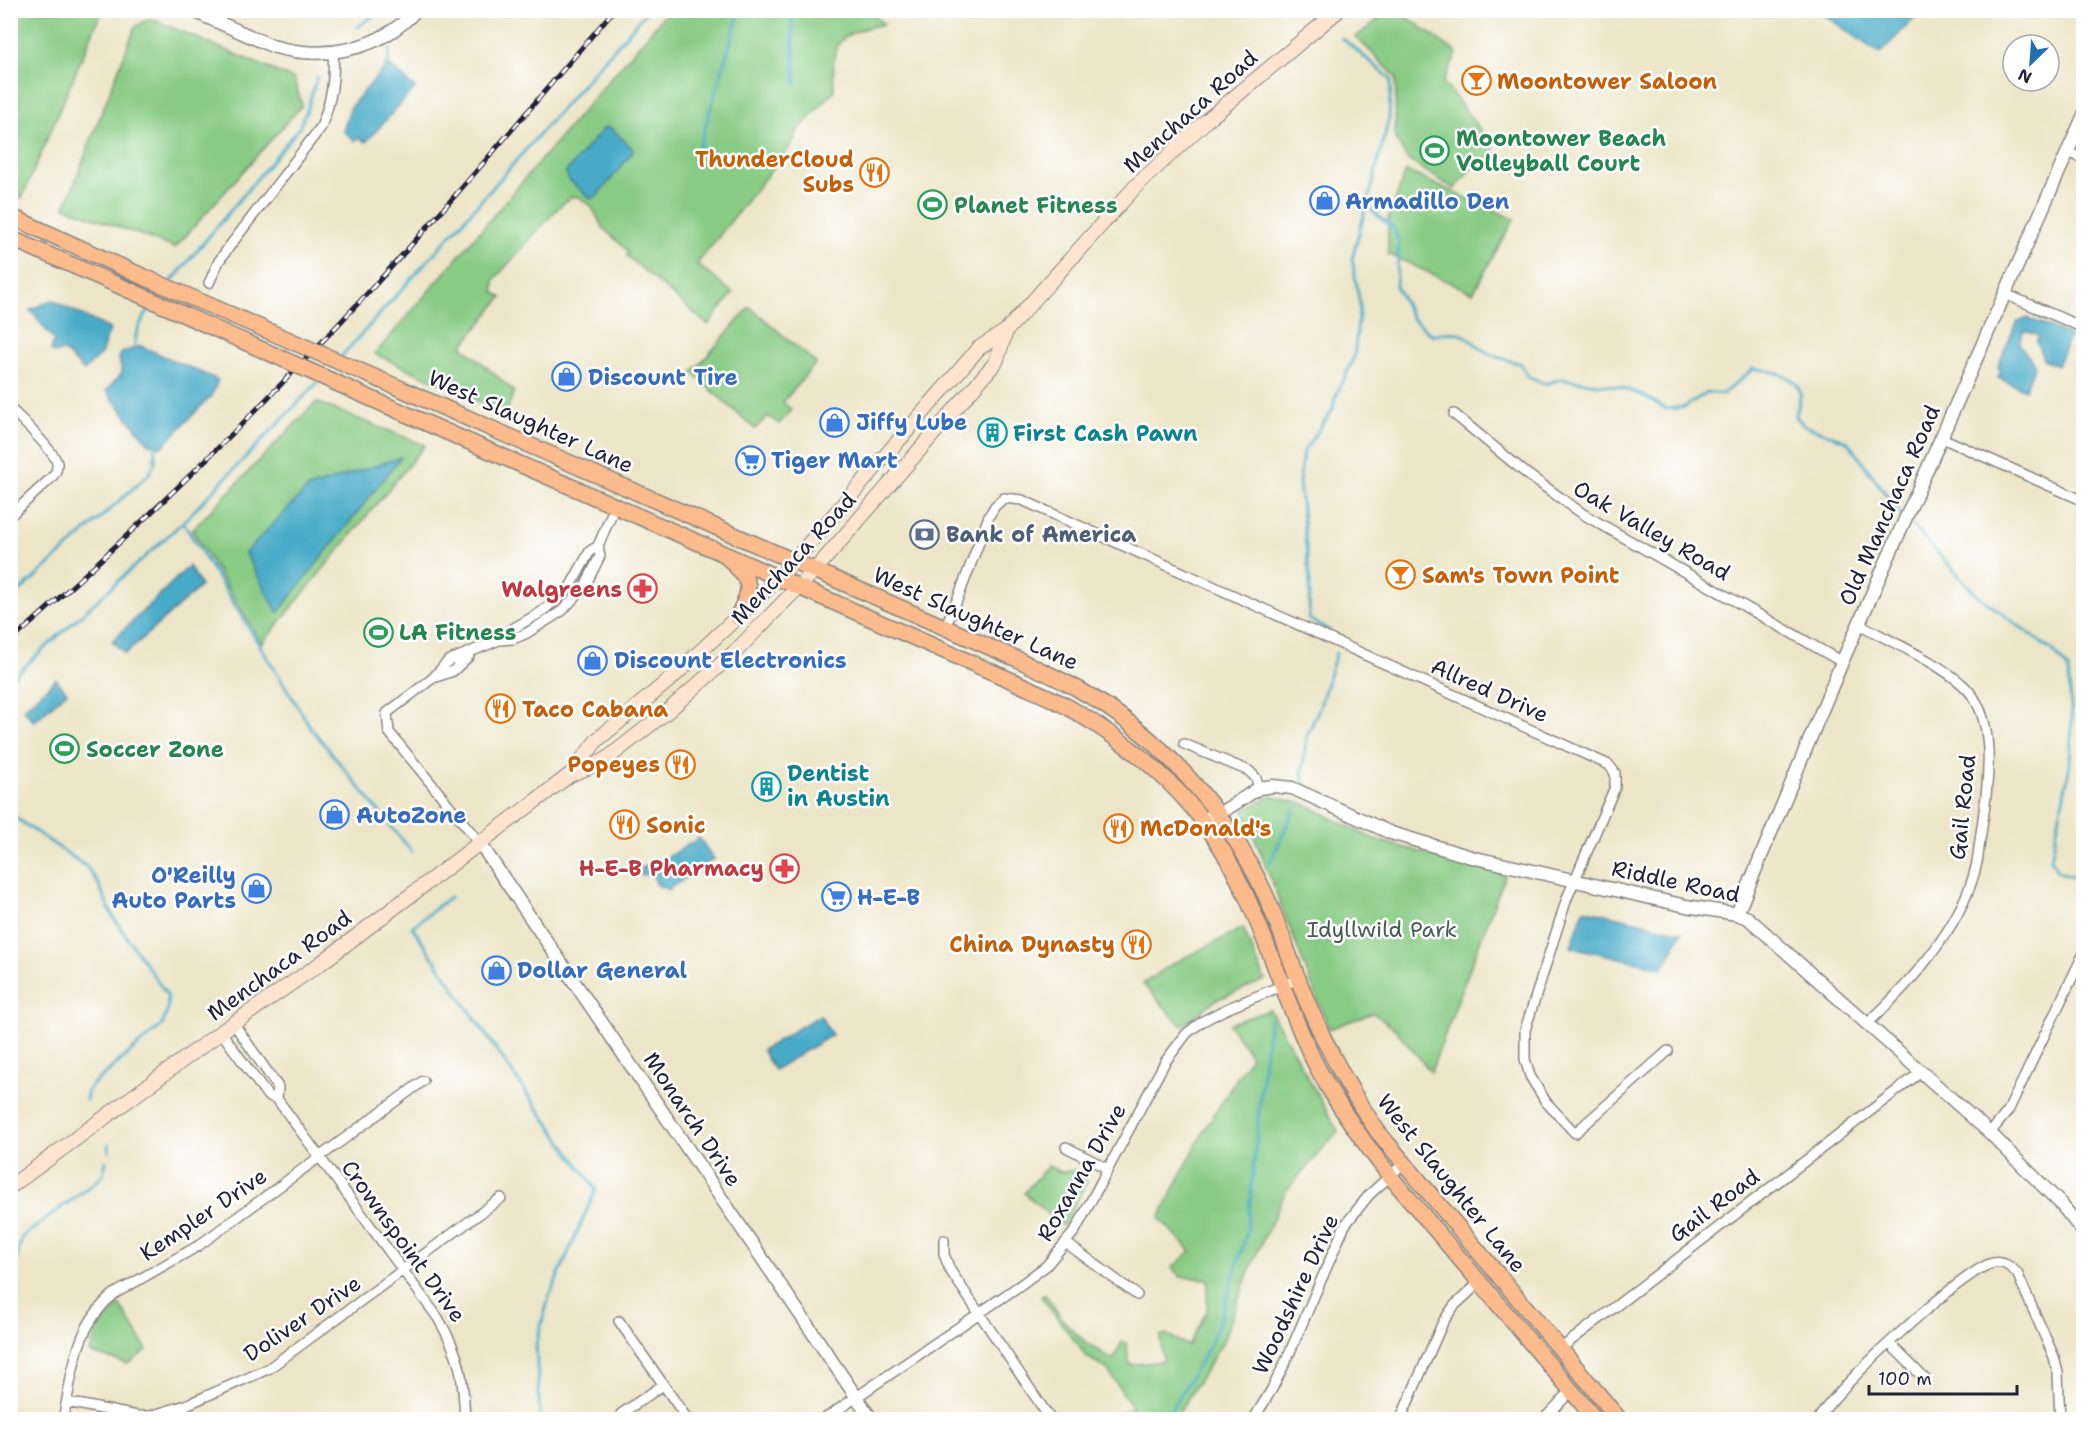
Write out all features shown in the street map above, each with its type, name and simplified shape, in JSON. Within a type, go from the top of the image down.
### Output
[{"type":"main road","name":"Menchaca Road","points":[[571,774],[597,740],[674,676],[780,577],[980,348],[1006,331],[1136,186],[1206,121],[1339,10]]},
{"type":"main road","name":"West Slaughter Lane","points":[[10,216],[135,273],[945,627],[1078,689],[1132,725],[1174,761],[1219,814],[1246,855],[1266,896],[1329,1052],[1356,1101],[1403,1164],[1620,1419]]},
{"type":"main road","name":"West Slaughter Lane","points":[[10,237],[1015,682],[1071,708],[1116,737],[1165,779],[1201,819],[1232,867],[1313,1059],[1361,1140],[1596,1419]]},
{"type":"main road","name":"Menchaca Road","points":[[10,1187],[221,1032],[348,943],[571,774],[604,761],[669,710],[716,669],[815,570],[996,362],[1006,331]]},
{"type":"main road","points":[[724,554],[741,571],[747,581],[748,596],[736,617]]},
{"type":"main road","points":[[1015,682],[1033,674],[1052,676]]},
{"type":"street","points":[[191,11],[285,50],[315,53],[351,49],[378,39],[393,30],[416,10]]},
{"type":"street","points":[[209,283],[219,261],[229,247],[321,127],[329,105],[335,75],[333,52]]},
{"type":"street","name":"Old Manchaca Road","points":[[1737,914],[1842,662],[2084,115]]},
{"type":"street","points":[[2068,152],[2084,159]]},
{"type":"street","points":[[2005,294],[2084,328]]},
{"type":"street","points":[[10,408],[52,454],[57,466],[55,474],[10,516]]},
{"type":"street","name":"Oak Valley Road","points":[[1454,414],[1527,474],[1583,514],[1842,662]]},
{"type":"street","points":[[1942,438],[2084,501]]},
{"type":"street","name":"Allred Drive","points":[[945,627],[995,506],[1005,498],[1022,500],[1609,765],[1615,773],[1615,787],[1567,898],[1525,1030],[1525,1059],[1530,1076],[1546,1102],[1575,1133],[1668,1051]]},
{"type":"street","points":[[479,842],[389,732],[387,713],[433,678],[453,670],[473,652],[499,640],[507,632],[540,613],[570,589],[590,551],[598,546],[615,506]]},
{"type":"street","name":"Gail Road","points":[[1859,624],[1940,669],[1965,686],[1981,709],[1985,721],[1988,749],[1976,872],[1965,902],[1917,972],[1868,1023]]},
{"type":"street","points":[[1184,744],[1248,771],[1256,778],[1259,788],[1219,814],[1201,819]]},
{"type":"street","name":"Riddle Road","points":[[1259,788],[1273,786],[1292,788],[1391,833],[1470,857],[1748,918],[1990,1133],[2061,1204],[2084,1233]]},
{"type":"street","name":"Monarch Drive","points":[[479,842],[872,1419]]},
{"type":"street","points":[[1990,1133],[2008,1111],[2084,953]]},
{"type":"street","name":"Roxanna Drive","points":[[823,1419],[1040,1271],[1066,1243],[1165,1062],[1187,1033],[1224,1010],[1298,980]]},
{"type":"street","name":"Crownspoint Drive","points":[[234,1024],[278,1087],[277,1099]]},
{"type":"street","name":"Crownspoint Drive","points":[[221,1032],[267,1095],[277,1099],[438,1318],[456,1350],[464,1383],[465,1419]]},
{"type":"street","name":"Gail Road","points":[[1560,1349],[1920,1072]]},
{"type":"street","name":"Kempler Drive","points":[[63,1419],[78,1344],[97,1310],[105,1302],[114,1294],[198,1246],[423,1082]]},
{"type":"street","points":[[1066,1147],[1108,1168]]},
{"type":"street","name":"Woodshire Drive","points":[[1253,1419],[1286,1361],[1340,1234],[1361,1204],[1403,1164]]},
{"type":"street","name":"Doliver Drive","points":[[67,1402],[136,1416],[159,1413],[186,1405],[268,1369],[501,1198]]},
{"type":"street","points":[[944,1240],[944,1254],[950,1270],[1051,1419]]},
{"type":"street","points":[[1066,1243],[1137,1295]]},
{"type":"street","points":[[1818,1419],[1831,1399],[1928,1308],[1984,1265],[2002,1262],[2017,1274],[2054,1357],[2058,1373],[2060,1419]]},
{"type":"street","points":[[1400,1419],[1443,1322],[1454,1306],[1480,1282]]},
{"type":"street","points":[[619,1321],[688,1419]]},
{"type":"street","points":[[1889,1343],[1925,1379]]},
{"type":"street","points":[[621,1414],[663,1385]]},
{"type":"street","points":[[1543,1419],[1571,1391]]},
{"type":"green space","points":[[10,11],[102,11],[22,198],[11,192]]},
{"type":"green space","points":[[668,11],[869,11],[884,24],[854,32],[839,43],[835,51],[834,91],[798,130],[792,144],[697,264],[733,293],[708,325],[627,256],[628,251],[603,228],[592,207],[579,197],[571,197],[557,209],[494,280],[494,292],[502,297],[462,346],[514,391],[506,414],[375,354]]},
{"type":"green space","points":[[1388,11],[1399,11],[1457,53],[1443,82],[1494,147],[1486,163],[1475,165],[1454,189],[1408,160],[1395,138],[1396,77],[1356,37]]},
{"type":"green space","points":[[150,18],[294,79],[302,105],[175,248],[65,207],[135,27]]},
{"type":"green space","points":[[1406,171],[1514,219],[1473,293],[1388,254],[1388,219]]},
{"type":"green space","points":[[750,307],[816,363],[783,402],[792,410],[779,424],[768,416],[755,429],[692,373]]},
{"type":"green space","points":[[316,402],[425,445],[262,644],[192,530]]},
{"type":"green space","name":"Idyllwild Park","points":[[1271,796],[1305,804],[1373,839],[1505,875],[1431,1072],[1396,1030],[1373,1013],[1329,1029],[1244,810]]},
{"type":"green space","points":[[1243,928],[1265,980],[1216,1000],[1182,1026],[1143,984],[1172,964]]},
{"type":"green space","points":[[1270,1010],[1338,1131],[1286,1191],[1251,1266],[1223,1342],[1175,1419],[1112,1419],[1132,1407],[1107,1369],[1087,1357],[1041,1297],[1045,1294],[1063,1320],[1083,1340],[1113,1360],[1122,1342],[1126,1343],[1130,1365],[1163,1361],[1160,1336],[1166,1334],[1188,1346],[1207,1311],[1208,1279],[1181,1277],[1172,1268],[1191,1251],[1159,1218],[1203,1132],[1251,1056],[1229,1024]]},
{"type":"green space","points":[[1048,1166],[1061,1172],[1076,1170],[1087,1182],[1063,1226],[1024,1193]]},
{"type":"green space","points":[[120,1305],[147,1350],[128,1364],[90,1353],[100,1326]]},
{"type":"water","points":[[1921,10],[1880,54],[1818,11]]},
{"type":"water","points":[[388,64],[415,88],[366,142],[359,138],[355,141],[343,131],[351,106]]},
{"type":"water","points":[[607,127],[632,148],[633,152],[598,195],[591,199],[569,180],[566,172]]},
{"type":"water","points":[[52,300],[110,329],[101,354],[84,371],[64,351],[54,353],[51,350],[54,340],[30,310]]},
{"type":"water","points":[[2028,318],[2070,336],[2057,366],[2043,359],[2036,341],[2039,336],[2024,330],[2019,343],[2035,365],[2025,390],[1998,378],[2000,372],[1998,366],[2016,323]]},
{"type":"water","points":[[141,346],[218,380],[212,395],[162,447],[149,444],[106,391],[122,373],[119,358],[122,352]]},
{"type":"water","points":[[401,457],[278,613],[245,553],[308,488]]},
{"type":"water","points":[[189,566],[201,586],[125,654],[112,641]]},
{"type":"water","points":[[56,679],[67,692],[34,722],[23,709]]},
{"type":"water","points":[[699,838],[714,859],[668,890],[657,885],[652,874],[641,875],[642,867],[658,863]]},
{"type":"water","points":[[1584,909],[1682,932],[1663,968],[1571,947]]},
{"type":"water","points":[[820,1015],[832,1035],[774,1070],[762,1050]]},
{"type":"waterway","points":[[358,27],[381,10]]},
{"type":"waterway","points":[[340,358],[648,10]]},
{"type":"waterway","points":[[694,165],[740,10]]},
{"type":"waterway","points":[[788,10],[792,22],[796,84]]},
{"type":"waterway","points":[[1342,38],[1391,79],[1389,118],[1367,206],[1394,229],[1399,242],[1396,286],[1412,318],[1432,335],[1453,332],[1464,335],[1492,355],[1521,364],[1528,377],[1545,384],[1561,379],[1620,387],[1644,396],[1666,409],[1685,407],[1707,392],[1723,394],[1753,369],[1780,374],[1793,381],[1800,392],[1796,416],[1803,425],[1847,441],[1902,516]]},
{"type":"waterway","points":[[388,64],[390,49]]},
{"type":"waterway","points":[[171,282],[299,128],[317,77]]},
{"type":"waterway","points":[[1330,631],[1309,619],[1310,582],[1299,483],[1303,452],[1333,409],[1335,398],[1354,357],[1360,305],[1352,259],[1366,207]]},
{"type":"waterway","points":[[135,351],[135,339],[139,327],[152,306]]},
{"type":"waterway","points":[[10,680],[183,522],[319,381]]},
{"type":"waterway","points":[[10,600],[149,474],[155,463],[155,442]]},
{"type":"waterway","points":[[183,522],[311,728],[412,852]]},
{"type":"waterway","points":[[1912,525],[1976,594],[2055,653],[2068,669],[2072,719],[2070,765],[2051,859],[2057,871],[2084,880]]},
{"type":"waterway","points":[[1305,787],[1302,773],[1307,736],[1320,706],[1336,653]]},
{"type":"waterway","points":[[1270,863],[1294,809]]},
{"type":"waterway","points":[[10,814],[87,867],[98,883],[113,917],[167,995],[168,1009],[162,1025],[92,1085],[88,1090],[86,1100]]},
{"type":"waterway","points":[[450,897],[412,927],[520,1084],[596,1189],[549,1297],[536,1344],[540,1420]]},
{"type":"waterway","points":[[1165,1420],[1210,1345],[1247,1232],[1270,1019]]},
{"type":"waterway","points":[[109,1144],[109,1152]]},
{"type":"waterway","points":[[10,1284],[22,1237],[98,1180],[103,1174],[106,1161]]},
{"type":"railway","points":[[10,642],[165,499],[314,350],[429,225],[614,10]]},
{"type":"place","name":"Moontower Saloon","points":[[1476,81]]},
{"type":"place","name":"Moontower Beach Volleyball Court","points":[[1435,151]]},
{"type":"place","name":"ThunderCloud Subs","points":[[875,172]]},
{"type":"place","name":"Armadillo Den","points":[[1324,201]]},
{"type":"place","name":"Planet Fitness","points":[[933,205]]},
{"type":"place","name":"Discount Tire","points":[[567,377]]},
{"type":"place","name":"Jiffy Lube","points":[[835,422]]},
{"type":"place","name":"First Cash Pawn","points":[[992,433]]},
{"type":"place","name":"Tiger Mart","points":[[750,460]]},
{"type":"place","name":"Bank of America","points":[[925,534]]},
{"type":"place","name":"Sam's Town Point","points":[[1401,575]]},
{"type":"place","name":"Walgreens","points":[[643,589]]},
{"type":"place","name":"LA Fitness","points":[[378,632]]},
{"type":"place","name":"Discount Electronics","points":[[593,660]]},
{"type":"place","name":"Taco Cabana","points":[[501,709]]},
{"type":"place","name":"Soccer Zone","points":[[65,749]]},
{"type":"place","name":"Popeyes","points":[[681,764]]},
{"type":"place","name":"Dentist in Austin","points":[[766,786]]},
{"type":"place","name":"AutoZone","points":[[335,815]]},
{"type":"place","name":"Sonic","points":[[625,825]]},
{"type":"place","name":"McDonald's","points":[[1119,828]]},
{"type":"place","name":"H-E-B Pharmacy","points":[[785,868]]},
{"type":"place","name":"O'Reilly Auto Parts","points":[[257,888]]},
{"type":"place","name":"H-E-B","points":[[836,897]]},
{"type":"place","name":"China Dynasty","points":[[1136,944]]},
{"type":"place","name":"Dollar General","points":[[496,970]]}]
